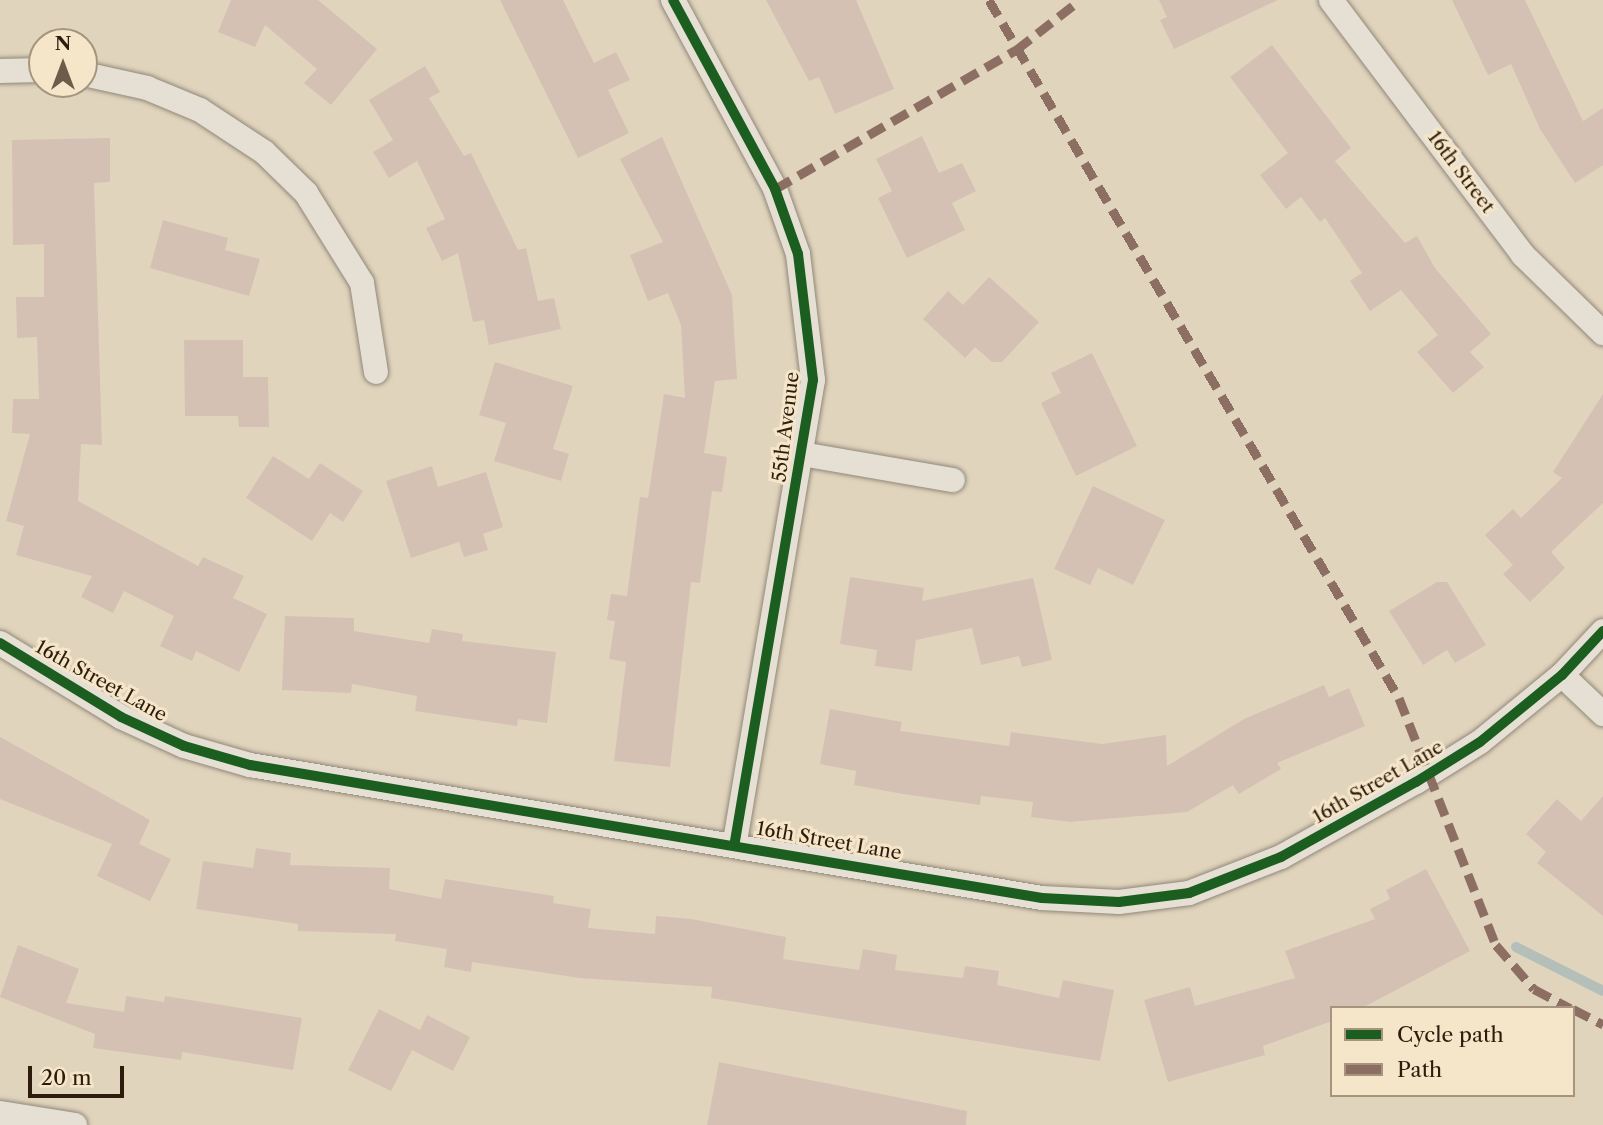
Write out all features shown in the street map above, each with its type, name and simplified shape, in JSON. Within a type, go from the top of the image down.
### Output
[{"type":"street","name":"55th Avenue","points":[[673,0],[775,189],[798,254],[813,380],[735,842]]},
{"type":"street","name":"16th Street","points":[[1331,0],[1523,256],[1603,333]]},
{"type":"street","points":[[0,71],[28,70]]},
{"type":"street","points":[[98,77],[147,88],[200,110],[264,152],[306,193],[362,283],[376,372]]},
{"type":"street","name":"55th Avenue","points":[[802,454],[953,480]]},
{"type":"street","name":"16th Street Lane","points":[[0,643],[121,717],[184,746],[250,765],[735,842],[1042,898],[1119,902],[1189,893],[1281,858],[1416,782],[1480,742],[1562,675],[1603,631]]},
{"type":"street","points":[[1562,675],[1603,714]]},
{"type":"street","points":[[0,1113],[75,1125]]},
{"type":"building","points":[[231,0],[318,0],[377,49],[331,105],[304,83],[317,69],[265,25],[255,47],[218,32]]},
{"type":"building","points":[[500,0],[563,0],[594,63],[616,52],[630,80],[608,90],[629,133],[578,158]]},
{"type":"building","points":[[766,0],[856,0],[894,89],[835,114],[819,77],[809,81]]},
{"type":"building","points":[[1159,0],[1278,0],[1174,49],[1160,20],[1167,17]]},
{"type":"building","points":[[1452,0],[1525,0],[1583,121],[1603,108],[1603,165],[1575,183],[1540,129],[1511,64],[1488,75]]},
{"type":"building","points":[[1272,45],[1351,148],[1335,161],[1405,243],[1417,236],[1435,268],[1491,334],[1470,352],[1484,367],[1453,393],[1417,352],[1438,335],[1401,290],[1370,311],[1350,281],[1362,273],[1325,218],[1320,222],[1301,197],[1286,209],[1260,175],[1288,153],[1230,77]]},
{"type":"building","points":[[425,66],[440,92],[429,98],[464,156],[471,153],[518,250],[526,248],[538,301],[554,298],[561,329],[489,345],[484,320],[473,322],[458,253],[442,261],[426,228],[445,219],[417,161],[389,178],[373,152],[393,140],[369,100]]},
{"type":"building","points":[[922,136],[939,173],[962,163],[976,191],[952,203],[965,230],[907,258],[878,198],[892,191],[876,159]]},
{"type":"building","points":[[662,137],[732,295],[737,379],[715,381],[704,453],[727,457],[722,492],[712,491],[700,583],[691,582],[670,767],[614,761],[626,662],[609,659],[615,621],[607,620],[611,594],[627,596],[640,497],[648,498],[664,394],[685,398],[681,325],[668,293],[648,301],[630,255],[663,242],[620,159]]},
{"type":"building","points":[[110,138],[110,182],[94,183],[102,445],[81,444],[78,501],[198,566],[203,557],[244,576],[233,598],[267,614],[239,672],[196,651],[192,661],[160,646],[174,616],[124,591],[113,613],[81,597],[92,576],[16,555],[24,526],[6,521],[30,434],[12,433],[13,399],[39,399],[37,337],[17,338],[16,297],[44,297],[44,244],[13,245],[12,140]]},
{"type":"building","points":[[163,220],[228,238],[225,250],[260,259],[249,296],[150,268]]},
{"type":"building","points":[[989,277],[1039,322],[1002,362],[992,362],[975,347],[965,358],[923,319],[948,291],[963,305]]},
{"type":"building","points":[[184,340],[243,340],[243,377],[268,377],[269,427],[239,427],[238,416],[185,416]]},
{"type":"building","points":[[1092,353],[1137,446],[1076,476],[1041,403],[1061,393],[1051,373]]},
{"type":"building","points":[[495,362],[573,386],[553,449],[569,454],[561,481],[494,461],[506,423],[479,415]]},
{"type":"building","points":[[1603,394],[1603,503],[1551,552],[1565,568],[1530,602],[1503,574],[1513,565],[1485,535],[1513,509],[1521,518],[1562,478],[1553,472]]},
{"type":"building","points":[[273,456],[309,479],[320,463],[363,491],[343,522],[330,513],[312,541],[246,498]]},
{"type":"building","points":[[432,466],[438,487],[486,472],[503,527],[483,534],[488,550],[464,557],[459,542],[411,558],[386,481]]},
{"type":"building","points":[[1093,486],[1165,520],[1133,585],[1098,568],[1090,585],[1054,569]]},
{"type":"building","points":[[850,577],[924,588],[922,601],[1033,578],[1052,660],[1022,667],[1019,656],[981,665],[972,628],[916,640],[912,671],[875,666],[877,650],[840,644]]},
{"type":"building","points":[[1437,582],[1447,582],[1486,645],[1455,663],[1447,650],[1423,665],[1389,611]]},
{"type":"building","points":[[285,616],[354,618],[354,631],[429,643],[432,629],[463,634],[462,641],[556,652],[547,723],[518,719],[517,726],[415,711],[417,696],[352,684],[351,693],[282,690]]},
{"type":"building","points":[[1324,685],[1329,697],[1349,688],[1365,726],[1277,763],[1281,769],[1239,794],[1233,785],[1187,812],[1070,822],[1031,817],[1033,802],[981,796],[980,805],[903,794],[854,785],[856,771],[820,764],[830,709],[902,722],[900,731],[1009,746],[1011,732],[1102,744],[1166,735],[1167,766],[1244,719]]},
{"type":"building","points":[[0,737],[150,820],[139,844],[171,859],[150,901],[97,876],[112,844],[0,799]]},
{"type":"building","points":[[1603,796],[1603,916],[1537,863],[1546,852],[1526,834],[1557,799],[1581,821]]},
{"type":"building","points":[[256,848],[291,853],[290,865],[390,868],[389,889],[441,899],[445,879],[554,896],[553,903],[591,909],[588,928],[655,934],[656,916],[691,919],[786,937],[783,959],[859,970],[863,949],[897,955],[895,970],[963,978],[965,966],[999,971],[997,985],[1059,998],[1063,980],[1114,990],[1100,1061],[711,998],[712,987],[580,978],[472,962],[471,972],[444,967],[447,949],[395,941],[396,934],[298,931],[298,924],[196,909],[203,861],[253,868]]},
{"type":"building","points":[[1426,869],[1470,951],[1366,1006],[1330,1006],[1330,1022],[1263,1046],[1265,1055],[1168,1082],[1144,1000],[1190,987],[1195,1006],[1295,978],[1285,951],[1375,919],[1370,909],[1390,899],[1386,890]]},
{"type":"building","points":[[18,945],[79,969],[66,1003],[124,1012],[126,996],[164,1002],[165,996],[302,1018],[293,1070],[182,1052],[181,1060],[93,1048],[95,1034],[0,997]]},
{"type":"building","points":[[379,1009],[420,1030],[427,1015],[470,1037],[453,1071],[412,1050],[391,1091],[348,1070]]},
{"type":"building","points":[[719,1062],[967,1111],[966,1125],[707,1125]]},
{"type":"waterway","points":[[1516,947],[1603,991]]},
{"type":"marked path","points":[[989,0],[1399,698],[1496,945],[1534,989],[1566,1006]]},
{"type":"marked path","points":[[775,189],[1016,50],[1080,0]]},
{"type":"marked path","points":[[1575,1010],[1603,1024]]},
{"type":"cycle path","points":[[673,0],[775,189],[798,254],[813,380],[735,842]]},
{"type":"cycle path","points":[[0,643],[121,717],[184,746],[250,765],[1042,898],[1119,902],[1189,893],[1281,857],[1416,782],[1480,742],[1562,675],[1603,631]]}]
